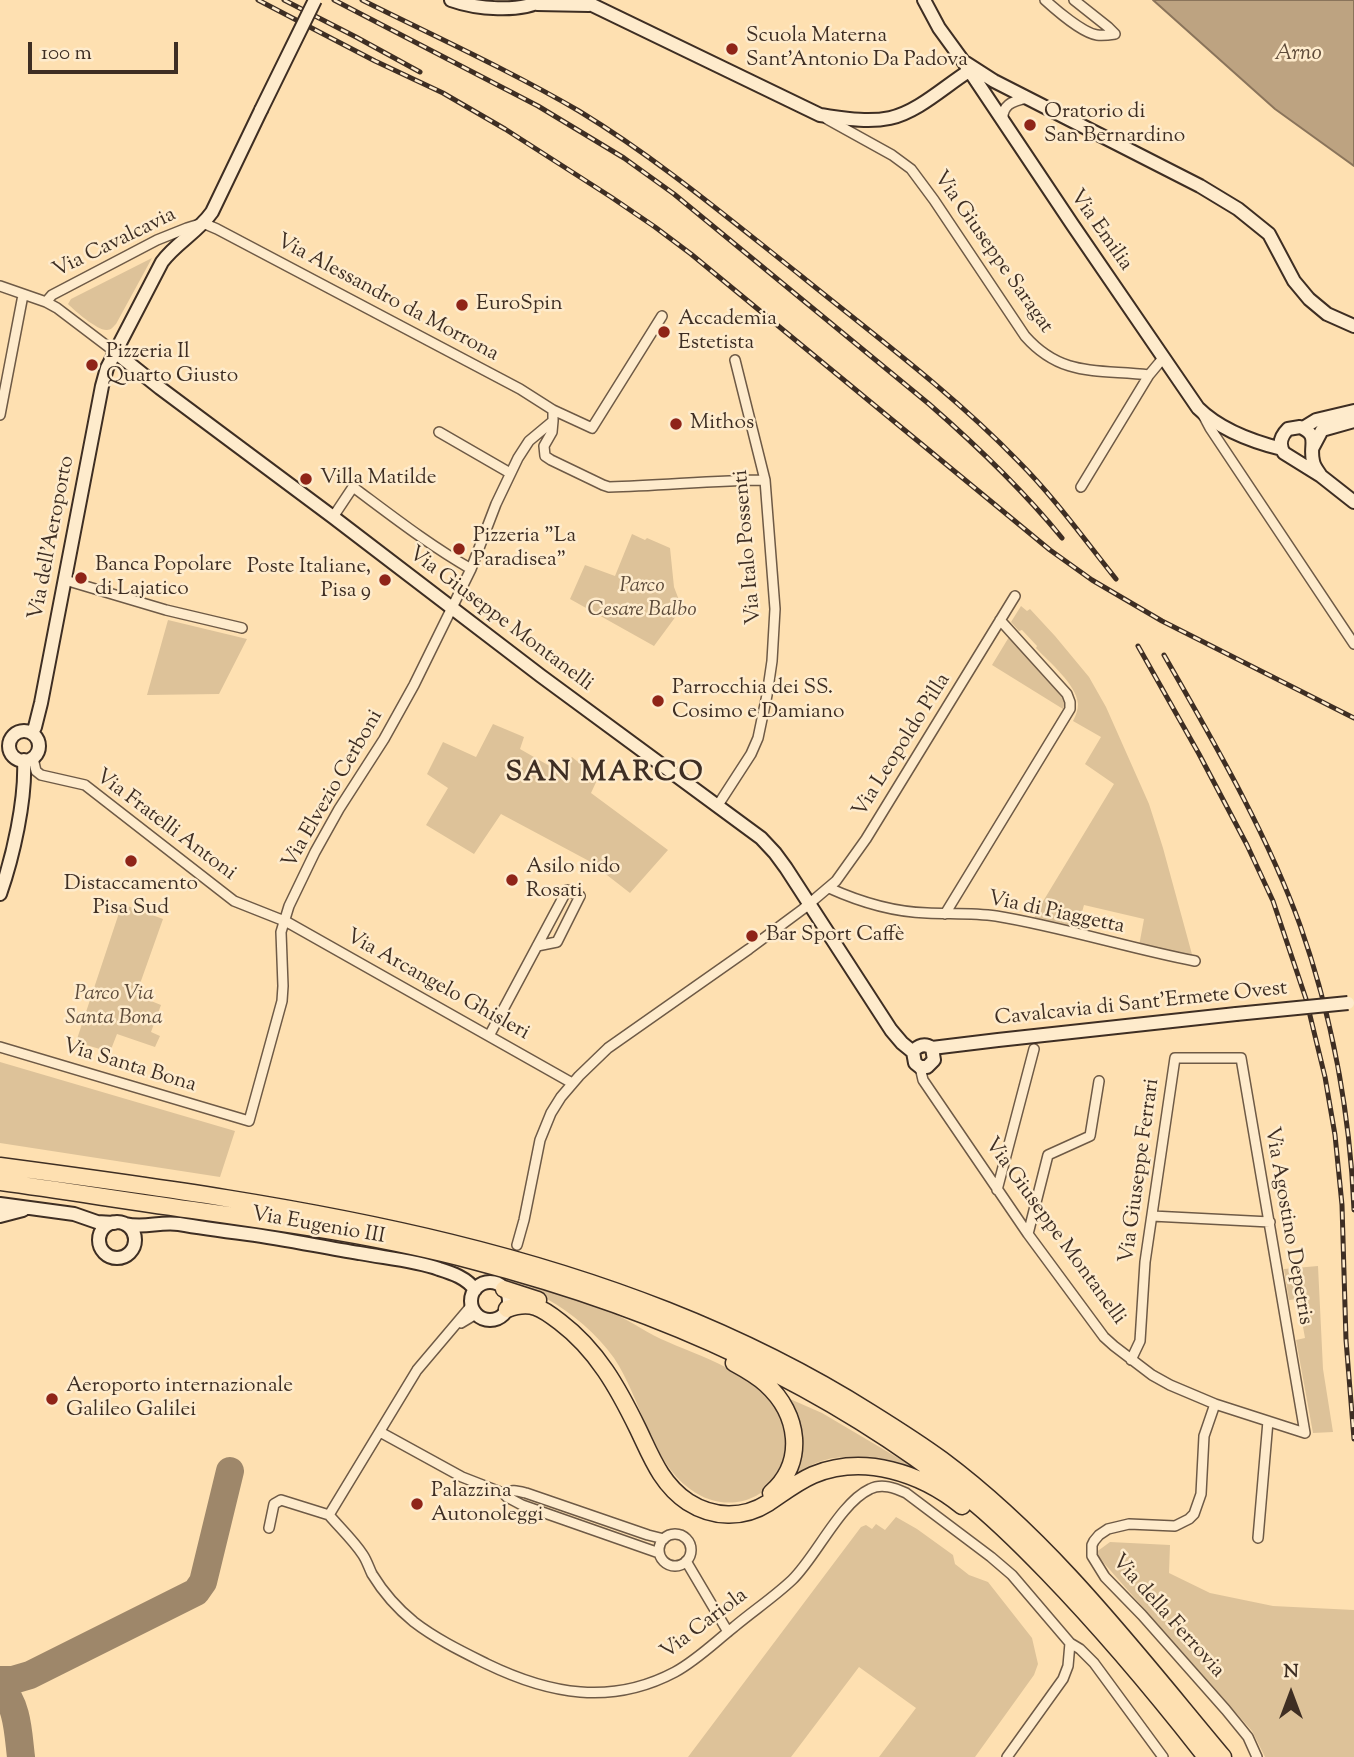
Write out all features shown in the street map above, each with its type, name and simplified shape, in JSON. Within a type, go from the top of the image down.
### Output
[{"type":"highway","points":[[0,1157],[95,1178]]},
{"type":"highway","points":[[0,1166],[95,1178],[293,1210],[399,1230],[506,1256],[723,1347],[775,1372],[880,1433],[969,1498],[1017,1541],[1092,1620],[1157,1696],[1216,1755]]},
{"type":"highway","points":[[0,1182],[368,1237],[632,1296],[743,1342],[844,1396],[941,1459],[1016,1522],[1115,1627],[1216,1755]]},
{"type":"highway","points":[[497,1286],[547,1305],[590,1339],[620,1380],[657,1458],[685,1493],[702,1503],[730,1509],[746,1507],[763,1499],[777,1488],[790,1470],[795,1450],[788,1415],[773,1391],[750,1371],[659,1320]]},
{"type":"highway","points":[[507,1308],[523,1304],[536,1306],[586,1344],[604,1366],[621,1395],[661,1475],[685,1500],[703,1510],[729,1515],[747,1513],[768,1504],[813,1475],[838,1467],[862,1465],[894,1470],[926,1483],[956,1501],[977,1518],[1017,1541]]},
{"type":"street","name":"Via dell'Aeroporto","points":[[32,733],[41,703],[107,368],[162,262],[178,243],[212,212],[315,0]]},
{"type":"street","points":[[452,0],[488,8],[540,2],[593,3],[820,115],[866,120],[895,116],[934,95],[966,66],[1200,186],[1238,209],[1269,234],[1294,281],[1309,299],[1327,314],[1354,326]]},
{"type":"street","name":"Via Emilia","points":[[923,0],[939,28],[1202,411],[1210,428],[1354,645]]},
{"type":"street","points":[[1045,0],[1061,14],[1097,36],[1115,34],[1074,0]]},
{"type":"street","points":[[1004,123],[1003,113],[1007,104],[1027,98]]},
{"type":"street","name":"Via Giuseppe Saragat","points":[[820,115],[892,155],[911,169],[1025,336],[1039,351],[1074,368],[1149,375]]},
{"type":"street","name":"Via Cavalcavia","points":[[46,302],[52,295],[157,240],[203,223]]},
{"type":"street","name":"Via Alessandro da Morrona","points":[[203,223],[520,389],[553,410],[592,428],[662,316]]},
{"type":"street","name":"Via Giuseppe Montanelli","points":[[0,286],[46,302],[67,314],[160,388],[541,676],[756,833],[786,868],[891,1030],[913,1052]]},
{"type":"street","points":[[0,415],[23,295]]},
{"type":"street","points":[[1081,487],[1149,375],[1164,357]]},
{"type":"street","name":"Via Italo Possenti","points":[[718,805],[755,745],[772,661],[775,609],[765,480],[735,360]]},
{"type":"street","points":[[553,410],[552,432],[545,444],[545,456],[609,487],[765,480]]},
{"type":"street","name":"Via Emilia","points":[[1202,411],[1242,435],[1282,449]]},
{"type":"street","points":[[1354,411],[1316,420],[1303,428],[1292,428],[1284,433],[1281,439],[1282,449],[1287,455],[1321,476],[1354,502]]},
{"type":"street","name":"Via Elvezio Cerboni","points":[[249,1121],[282,1001],[281,946],[284,920],[315,852],[414,685],[471,569],[510,473],[529,441],[553,421]]},
{"type":"street","points":[[1295,459],[1306,457],[1322,430],[1354,421]]},
{"type":"street","points":[[1303,428],[1312,437],[1313,462],[1321,476]]},
{"type":"street","points":[[439,432],[510,473]]},
{"type":"street","points":[[1225,451],[1230,437],[1242,435]]},
{"type":"street","points":[[332,517],[353,487],[414,533],[471,569]]},
{"type":"street","points":[[65,580],[166,610],[243,628]]},
{"type":"street","name":"Via Leopoldo Pilla","points":[[517,1245],[540,1140],[555,1106],[572,1083],[608,1048],[728,965],[810,904],[840,876],[866,839],[1015,597]]},
{"type":"street","points":[[945,914],[1070,709],[1067,694],[1000,620]]},
{"type":"street","points":[[22,731],[32,733],[39,744],[37,753],[29,759],[20,760],[12,754],[6,737],[22,731]]},
{"type":"street","points":[[0,894],[9,866],[29,759]]},
{"type":"street","name":"Via Fratelli Antoni","points":[[29,759],[41,775],[85,785],[234,901],[284,920]]},
{"type":"street","name":"Via di Piaggetta","points":[[829,888],[854,899],[900,910],[986,915],[1024,921],[1195,961]]},
{"type":"street","points":[[489,1036],[537,946],[567,890],[580,896],[557,942],[537,946]]},
{"type":"street","name":"Via Arcangelo Ghisleri","points":[[284,920],[572,1083]]},
{"type":"street","name":"Cavalcavia di Sant'Ermete Ovest","points":[[932,1048],[1351,1003]]},
{"type":"street","points":[[921,1045],[932,1048],[934,1056],[927,1067],[920,1067],[913,1060],[913,1052],[921,1045]]},
{"type":"street","name":"Via Santa Bona","points":[[0,1047],[249,1121]]},
{"type":"street","points":[[997,1191],[1034,1049]]},
{"type":"street","name":"Via Giuseppe Ferrari","points":[[1131,1360],[1140,1341],[1143,1275],[1175,1058],[1206,1058]]},
{"type":"street","name":"Via Agostino Depetris","points":[[1206,1058],[1241,1058],[1305,1433]]},
{"type":"street","name":"Via Giuseppe Montanelli","points":[[920,1067],[923,1080],[997,1191],[1104,1337],[1159,1380],[1215,1404],[1305,1433]]},
{"type":"street","points":[[1028,1234],[1048,1155],[1090,1136],[1099,1081]]},
{"type":"street","name":"Via Eugenio III","points":[[0,1204],[74,1214],[97,1222],[140,1227],[170,1223],[249,1234],[461,1271],[497,1286]]},
{"type":"street","points":[[0,1216],[31,1208]]},
{"type":"street","name":"Via Eugenio III","points":[[62,1212],[88,1227],[100,1241]]},
{"type":"street","points":[[1152,1216],[1270,1222]]},
{"type":"street","points":[[120,1224],[134,1233],[135,1244],[129,1254],[115,1258],[104,1252],[100,1241],[104,1229],[120,1224]]},
{"type":"street","name":"Via Eugenio III","points":[[135,1244],[156,1230],[191,1227]]},
{"type":"street","name":"Via Eugenio III","points":[[438,1268],[467,1281],[475,1290]]},
{"type":"street","points":[[483,1284],[497,1286],[509,1298],[507,1308],[501,1317],[485,1320],[474,1309],[472,1296],[483,1284]]},
{"type":"street","points":[[269,1528],[274,1504],[281,1500],[329,1515],[417,1370],[453,1327],[474,1309]]},
{"type":"street","name":"Via della Ferrovia","points":[[1215,1404],[1204,1436],[1201,1494],[1194,1514],[1175,1526],[1129,1524],[1108,1529],[1094,1541],[1091,1550],[1094,1562],[1105,1577],[1226,1710],[1248,1737],[1257,1757]]},
{"type":"street","points":[[1258,1538],[1269,1422]]},
{"type":"street","points":[[380,1432],[462,1477],[503,1493],[522,1505],[659,1553]]},
{"type":"street","name":"Via Cariola","points":[[329,1515],[362,1553],[381,1587],[414,1621],[478,1659],[544,1687],[574,1692],[614,1691],[640,1685],[677,1671],[793,1580],[857,1498],[869,1489],[882,1486],[906,1493],[991,1557],[1012,1575],[1070,1643]]},
{"type":"street","points":[[503,1493],[508,1490],[520,1491],[664,1539]]},
{"type":"street","points":[[676,1535],[685,1539],[690,1545],[686,1561],[680,1565],[670,1565],[662,1559],[659,1553],[664,1539],[676,1535]]},
{"type":"street","points":[[686,1561],[727,1632]]},
{"type":"street","points":[[1007,1757],[1063,1679],[1068,1666],[1070,1643],[1094,1663],[1163,1757]]},
{"type":"green space","points":[[152,258],[111,329],[98,327],[68,304],[71,299]]},
{"type":"green space","name":"Parco Cesare Balbo","points":[[632,534],[670,548],[674,587],[682,608],[654,646],[570,599],[585,565],[615,576]]},
{"type":"green space","points":[[1021,606],[1027,611],[1030,609],[1055,636],[1089,677],[1106,707],[1149,804],[1193,958],[1139,946],[1144,919],[1084,905],[1077,930],[1034,919],[1114,784],[1085,764],[1101,737],[1073,721],[1078,704],[1073,689],[1037,646],[1011,622]]},
{"type":"green space","points":[[168,620],[247,639],[219,694],[147,695]]},
{"type":"green space","points":[[1009,637],[1062,695],[1065,703],[1063,709],[992,665]]},
{"type":"green space","points":[[493,724],[524,737],[520,749],[560,772],[572,757],[598,778],[591,793],[668,850],[630,893],[589,861],[501,814],[474,854],[426,825],[448,788],[427,774],[443,742],[476,757]]},
{"type":"green space","name":"Parco Via Santa Bona","points":[[122,904],[163,919],[136,995],[161,1005],[151,1032],[160,1036],[155,1047],[117,1034],[110,1052],[76,1042]]},
{"type":"green space","points":[[0,1062],[235,1131],[220,1177],[0,1143]]},
{"type":"green space","points":[[1318,1266],[1323,1369],[1333,1432],[1313,1433],[1296,1340],[1305,1338],[1298,1299],[1289,1300],[1284,1269]]},
{"type":"green space","points":[[509,1280],[612,1313],[661,1339],[727,1368],[758,1388],[780,1414],[784,1429],[786,1450],[781,1468],[772,1483],[760,1494],[744,1501],[726,1503],[708,1499],[690,1489],[676,1477],[665,1462],[623,1374],[607,1349],[592,1332],[566,1311]]},
{"type":"green space","points":[[790,1399],[822,1413],[920,1471],[919,1475],[882,1462],[841,1457],[816,1463],[797,1476],[800,1457]]},
{"type":"green space","points":[[896,1517],[953,1555],[955,1564],[969,1575],[988,1582],[1032,1638],[1038,1664],[1034,1675],[975,1757],[879,1757],[916,1708],[859,1667],[791,1757],[688,1757],[861,1527],[866,1525],[872,1529],[876,1524],[885,1530]]},
{"type":"green space","points":[[1110,1542],[1170,1545],[1169,1573],[1210,1593],[1273,1606],[1354,1610],[1354,1757],[1265,1757],[1252,1731],[1095,1553]]},
{"type":"water","name":"Arno","points":[[1153,0],[1354,0],[1354,166],[1275,109]]},
{"type":"taxiway","points":[[0,1680],[13,1680],[30,1675],[196,1592],[203,1582],[230,1471]]},
{"type":"taxiway","points":[[0,1687],[14,1711],[21,1757]]},
{"type":"railway","points":[[258,0],[443,93],[611,197],[691,254],[1050,550],[1092,580],[1162,621],[1354,718]]},
{"type":"railway","points":[[284,0],[420,72]]},
{"type":"railway","points":[[334,0],[538,106],[624,158],[674,194],[929,404],[1015,485],[1062,538]]},
{"type":"railway","points":[[362,0],[553,96],[608,129],[692,190],[884,342],[966,411],[1044,489],[1116,579]]},
{"type":"railway","points":[[1138,646],[1247,845],[1273,901],[1306,999],[1325,1077],[1335,1135],[1342,1205],[1346,1340],[1354,1439]]},
{"type":"railway","points":[[1164,655],[1255,821],[1300,925],[1321,994],[1338,1065],[1354,1210]]},
{"type":"place","name":"Scuola Materna Sant'Antonio Da Padova","points":[[732,49]]},
{"type":"place","name":"Oratorio di San Bernardino","points":[[1030,125]]},
{"type":"place","name":"EuroSpin","points":[[462,305]]},
{"type":"place","name":"Accademia Estetista","points":[[664,332]]},
{"type":"place","name":"Pizzeria Il Quarto Giusto","points":[[92,365]]},
{"type":"place","name":"Mithos","points":[[676,424]]},
{"type":"place","name":"Villa Matilde","points":[[306,479]]},
{"type":"place","name":"Pizzeria \"La Paradisea\"","points":[[459,549]]},
{"type":"place","name":"Banca Popolare di Lajatico","points":[[81,578]]},
{"type":"place","name":"Poste Italiane, Pisa 9","points":[[385,580]]},
{"type":"place","name":"Parrocchia dei SS. Cosimo e Damiano","points":[[658,701]]},
{"type":"place","name":"Distaccamento Pisa Sud","points":[[131,861]]},
{"type":"place","name":"Asilo nido Rosati","points":[[512,880]]},
{"type":"place","name":"Bar Sport Caffè","points":[[752,936]]},
{"type":"place","name":"Aeroporto internazionale Galileo Galilei","points":[[52,1399]]},
{"type":"place","name":"Palazzina Autonoleggi","points":[[417,1504]]},
{"type":"district","name":"SAN MARCO","points":[[605,775]]}]
